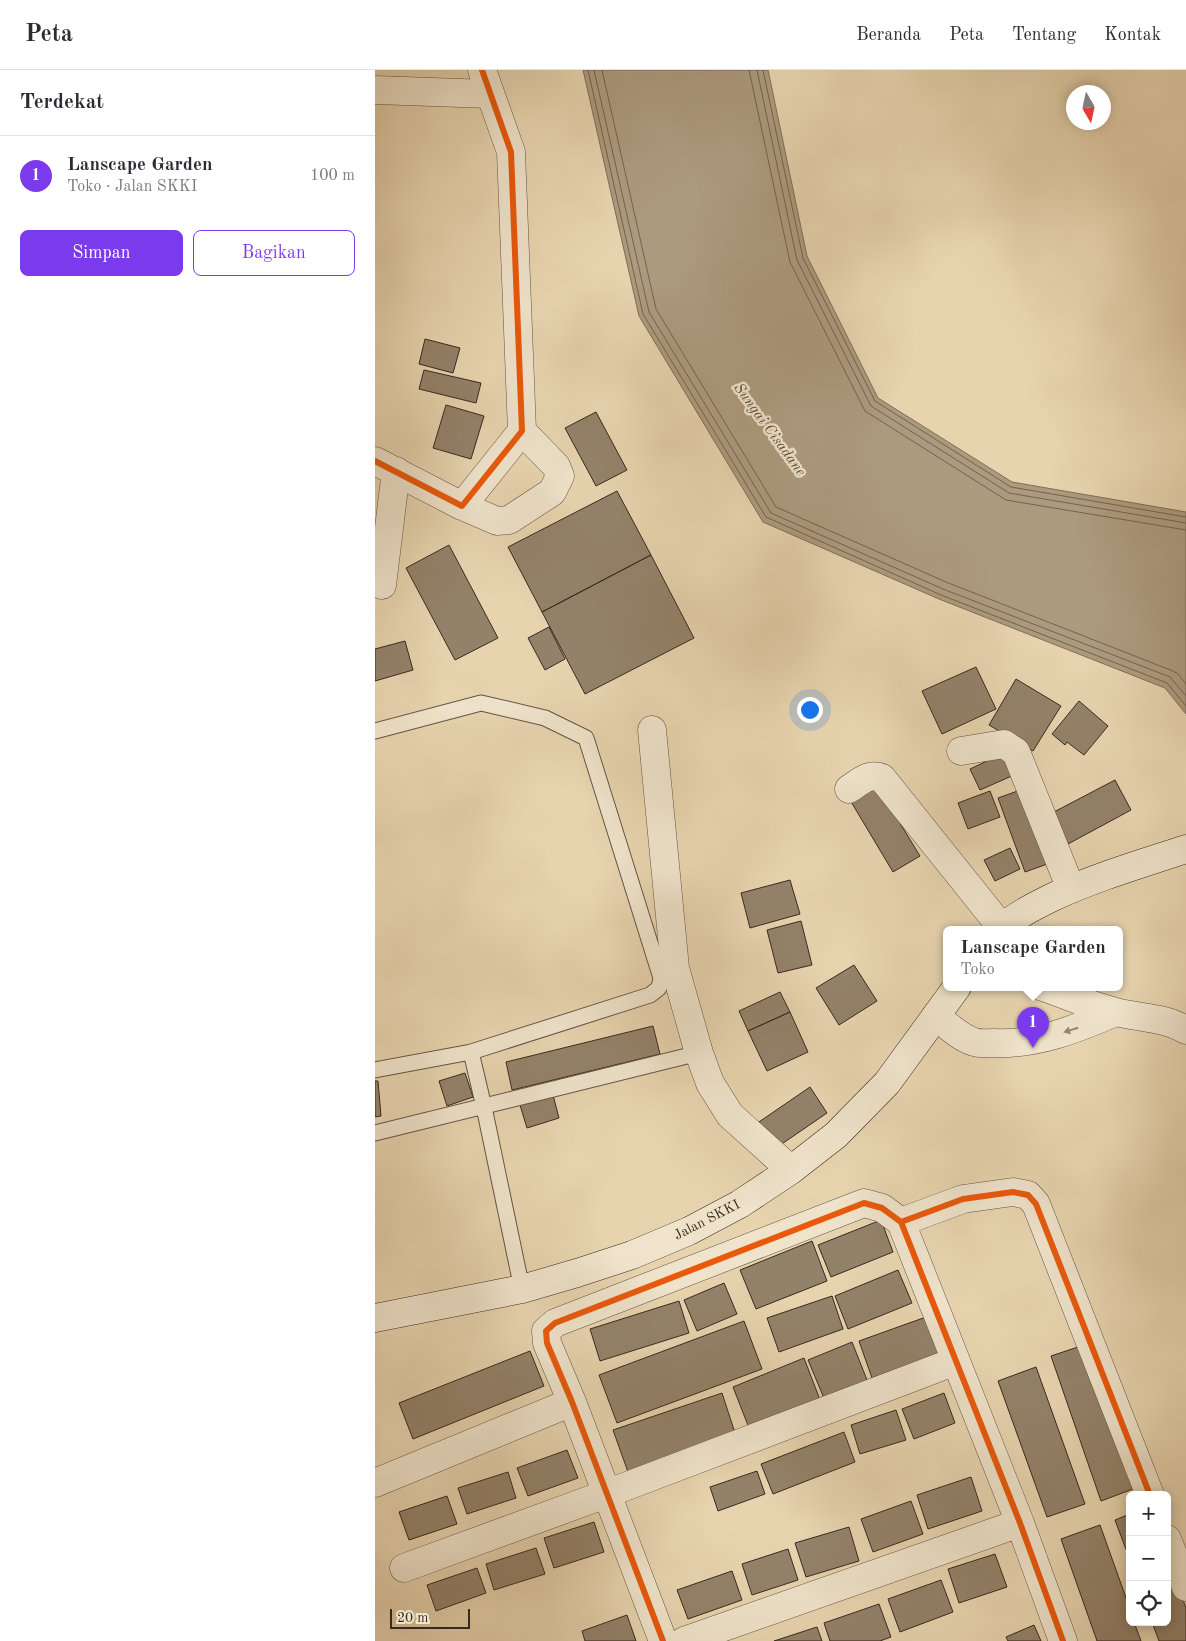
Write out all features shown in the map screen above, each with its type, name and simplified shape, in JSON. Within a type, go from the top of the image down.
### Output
[{"type":"street","points":[[375,90],[486,82],[511,152],[522,431],[463,506]]},
{"type":"street","points":[[382,585],[386,466],[463,506],[497,521],[509,520],[552,492],[560,476],[556,466],[522,431]]},
{"type":"street","points":[[652,730],[675,968],[699,1053],[710,1083],[730,1115],[791,1170]]},
{"type":"street","points":[[961,751],[1004,744],[1016,752],[1082,884]]},
{"type":"street","points":[[849,789],[869,776],[882,778],[1000,926]]},
{"type":"street","points":[[1005,926],[1036,905],[1082,884],[1186,849]]},
{"type":"street","name":"Jalan SKKI","points":[[375,1318],[522,1289],[632,1255],[689,1231],[740,1204],[791,1170],[836,1135],[887,1084],[954,991]]},
{"type":"street","points":[[1055,991],[1116,1012],[1155,1019],[1177,1025],[1186,1030]]},
{"type":"street","points":[[936,1016],[959,1034],[975,1042],[999,1043],[1030,1042],[1071,1031],[1116,1012]]},
{"type":"street","points":[[901,1222],[963,1199],[1013,1192],[1028,1195],[1036,1204],[1148,1491]]},
{"type":"street","points":[[663,1641],[572,1402],[547,1343],[546,1331],[555,1323],[863,1203],[882,1208],[901,1222],[1020,1522],[1063,1641]]},
{"type":"street","points":[[404,1568],[606,1494],[955,1361]]},
{"type":"street","points":[[375,1483],[572,1402]]},
{"type":"street","points":[[684,1641],[1020,1522]]},
{"type":"street","points":[[1171,1549],[1186,1587]]},
{"type":"lane","points":[[375,731],[481,703],[545,718],[585,738],[661,978],[659,988],[651,995],[471,1052],[375,1070]]},
{"type":"lane","points":[[471,1052],[485,1107],[522,1289]]},
{"type":"lane","points":[[375,1133],[699,1053]]},
{"type":"water","name":"Sungai Cisadane","points":[[583,70],[768,70],[807,256],[878,398],[1012,482],[1186,512],[1186,714],[1165,688],[939,599],[763,522],[639,316]]},
{"type":"building","points":[[425,339],[460,348],[453,373],[419,364]]},
{"type":"building","points":[[424,370],[481,383],[476,403],[419,389]]},
{"type":"building","points":[[446,405],[484,416],[471,459],[433,448]]},
{"type":"building","points":[[596,412],[627,470],[596,486],[565,428]]},
{"type":"building","points":[[617,491],[651,555],[542,612],[508,547]]},
{"type":"building","points":[[449,545],[498,638],[455,660],[406,568]]},
{"type":"building","points":[[651,555],[694,638],[585,694],[542,612]]},
{"type":"building","points":[[549,627],[565,659],[545,670],[528,638]]},
{"type":"building","points":[[405,641],[413,670],[375,681],[375,649]]},
{"type":"building","points":[[976,667],[996,709],[942,734],[922,691]]},
{"type":"building","points":[[1016,679],[1061,706],[1033,751],[989,725]]},
{"type":"building","points":[[1079,701],[1108,726],[1084,755],[1067,742],[1065,745],[1052,734]]},
{"type":"building","points":[[1004,753],[1014,775],[980,790],[970,769]]},
{"type":"building","points":[[1115,780],[1131,810],[1068,844],[1052,813]]},
{"type":"building","points":[[876,784],[920,856],[893,872],[850,800]]},
{"type":"building","points":[[1026,788],[1053,862],[1025,872],[998,798]]},
{"type":"building","points":[[990,791],[1000,817],[968,829],[958,803]]},
{"type":"building","points":[[1010,848],[1020,869],[995,881],[984,860]]},
{"type":"building","points":[[790,880],[800,914],[750,928],[741,893]]},
{"type":"building","points":[[801,921],[812,965],[778,973],[767,930]]},
{"type":"building","points":[[854,965],[877,1001],[839,1025],[816,988]]},
{"type":"building","points":[[780,992],[790,1012],[748,1031],[739,1011]]},
{"type":"building","points":[[790,1012],[808,1052],[767,1071],[748,1031]]},
{"type":"building","points":[[653,1026],[660,1054],[512,1090],[506,1062]]},
{"type":"building","points":[[465,1073],[473,1097],[447,1106],[439,1081]]},
{"type":"building","points":[[375,1081],[378,1081],[381,1116],[375,1117]]},
{"type":"building","points":[[810,1087],[827,1113],[773,1150],[756,1124]]},
{"type":"building","points":[[553,1095],[559,1118],[527,1128],[520,1105]]},
{"type":"building","points":[[881,1220],[893,1252],[831,1277],[818,1245]]},
{"type":"building","points":[[812,1241],[827,1281],[756,1309],[740,1270]]},
{"type":"building","points":[[898,1270],[912,1303],[848,1329],[835,1296]]},
{"type":"building","points":[[724,1283],[737,1314],[697,1331],[684,1300]]},
{"type":"building","points":[[832,1296],[843,1329],[779,1352],[767,1318]]},
{"type":"building","points":[[679,1301],[689,1333],[600,1361],[590,1329]]},
{"type":"building","points":[[926,1317],[939,1354],[872,1378],[859,1341]]},
{"type":"building","points":[[744,1321],[762,1369],[617,1423],[599,1375]]},
{"type":"building","points":[[852,1342],[869,1385],[826,1403],[808,1360]]},
{"type":"building","points":[[1084,1345],[1133,1489],[1101,1501],[1051,1356]]},
{"type":"building","points":[[530,1351],[544,1386],[413,1439],[399,1403]]},
{"type":"building","points":[[804,1358],[822,1405],[751,1433],[733,1387]]},
{"type":"building","points":[[1036,1367],[1085,1504],[1047,1517],[998,1381]]},
{"type":"building","points":[[722,1393],[736,1436],[628,1472],[613,1430]]},
{"type":"building","points":[[944,1393],[955,1423],[914,1439],[902,1409]]},
{"type":"building","points":[[896,1410],[906,1440],[860,1454],[851,1425]]},
{"type":"building","points":[[844,1432],[855,1462],[773,1494],[761,1464]]},
{"type":"building","points":[[567,1450],[578,1478],[528,1496],[517,1468]]},
{"type":"building","points":[[757,1471],[765,1494],[718,1511],[710,1487]]},
{"type":"building","points":[[508,1472],[516,1498],[467,1514],[458,1488]]},
{"type":"building","points":[[971,1477],[982,1511],[928,1529],[917,1495]]},
{"type":"building","points":[[447,1496],[457,1524],[409,1540],[399,1512]]},
{"type":"building","points":[[911,1501],[923,1534],[873,1552],[861,1519]]},
{"type":"building","points":[[1126,1516],[1126,1549],[1115,1520]]},
{"type":"building","points":[[594,1522],[604,1552],[554,1568],[544,1538]]},
{"type":"building","points":[[1100,1525],[1126,1598],[1126,1626],[1135,1626],[1141,1641],[1097,1641],[1061,1539]]},
{"type":"building","points":[[849,1527],[859,1561],[806,1577],[795,1543]]},
{"type":"building","points":[[536,1548],[545,1574],[494,1590],[486,1564]]},
{"type":"building","points":[[788,1549],[798,1580],[752,1595],[742,1564]]},
{"type":"building","points":[[995,1554],[1007,1587],[959,1603],[948,1569]]},
{"type":"building","points":[[477,1568],[486,1593],[436,1611],[427,1585]]},
{"type":"building","points":[[1171,1568],[1186,1608],[1186,1641],[1159,1641],[1153,1626],[1171,1626]]},
{"type":"building","points":[[732,1571],[742,1600],[688,1619],[677,1590]]},
{"type":"building","points":[[941,1580],[953,1612],[900,1632],[888,1599]]},
{"type":"building","points":[[879,1604],[891,1637],[880,1641],[830,1641],[824,1623]]},
{"type":"building","points":[[627,1615],[636,1641],[585,1641],[582,1631]]},
{"type":"building","points":[[1034,1625],[1041,1641],[1008,1641],[1006,1637]]},
{"type":"building","points":[[817,1627],[822,1641],[774,1641]]},
{"type":"cycle path","points":[[375,461],[462,506],[522,431],[511,152],[482,70]]},
{"type":"cycle path","points":[[1063,1641],[1020,1523],[901,1222],[963,1199],[1013,1192],[1028,1195],[1036,1204],[1148,1491]]},
{"type":"cycle path","points":[[663,1641],[572,1402],[547,1343],[546,1331],[555,1323],[864,1203],[882,1208],[901,1222]]},
{"type":"place","name":"Lanscape Garden","points":[[1033,1048]]}]
